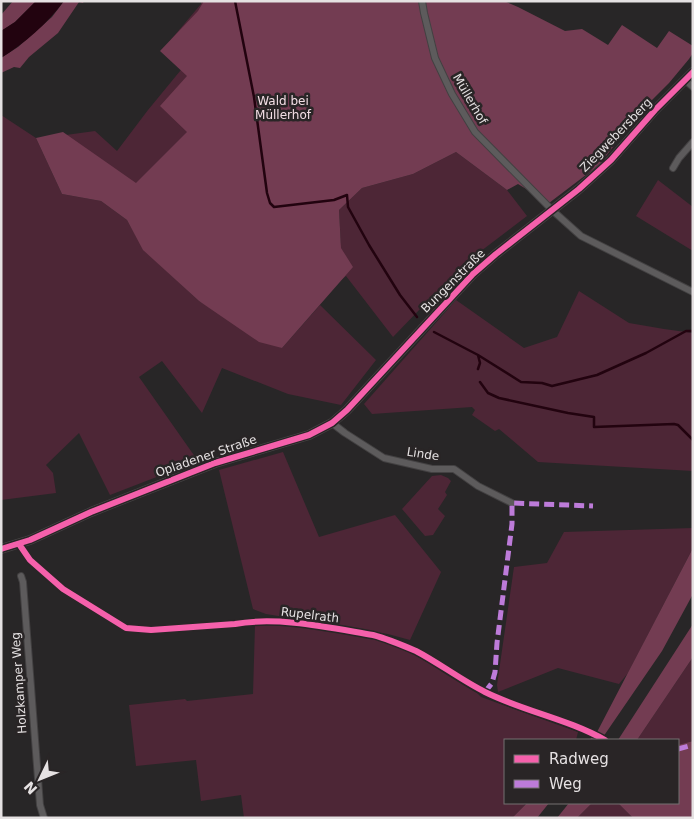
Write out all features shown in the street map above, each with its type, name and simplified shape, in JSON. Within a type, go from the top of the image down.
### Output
[{"type":"main road","name":"Ziegwebersberg","points":[[552,210],[611,160],[655,110],[693,72]]},
{"type":"main road","name":"Bungenstraße","points":[[398,356],[473,274],[552,210]]},
{"type":"main road","name":"Opladener Straße","points":[[1,549],[40,536],[98,509],[215,463],[309,435],[332,423],[347,410],[398,356]]},
{"type":"street","name":"Müllerhof","points":[[422,1],[435,58],[452,94],[475,132],[552,210],[581,236],[693,292]]},
{"type":"street","points":[[685,80],[693,87]]},
{"type":"street","points":[[673,168],[693,142]]},
{"type":"street","name":"Linde","points":[[332,423],[384,458],[432,469],[454,469],[478,486],[512,503]]},
{"type":"street","name":"Rupelrath","points":[[19,544],[30,560],[63,589],[126,628],[151,630],[245,622],[278,622],[373,635],[416,651],[485,692],[533,712],[584,729],[603,739]]},
{"type":"street","name":"Holzkamper Weg","points":[[21,576],[40,805],[44,818]]},
{"type":"green space","points":[[13,1],[36,1],[15,22],[1,31],[1,15]]},
{"type":"green space","points":[[64,1],[84,1],[83,3],[79,2],[58,33],[29,57],[20,68],[14,67],[1,73],[1,58],[18,47],[52,17]]},
{"type":"green space","name":"Wald bei Müllerhof","points":[[201,1],[420,1],[333,202],[341,248],[339,210],[362,188],[413,174],[456,152],[507,190],[527,216],[481,251],[393,337],[346,276],[272,337],[44,138],[95,131],[117,151],[185,65],[182,54],[169,42],[201,4]]},
{"type":"green space","name":"Wald bei Müllerhof","points":[[204,1],[504,1],[565,31],[582,29],[608,45],[622,25],[657,48],[669,31],[693,46],[693,53],[669,83],[641,111],[599,165],[549,203],[518,184],[507,190],[456,152],[413,174],[362,188],[339,210],[341,248],[353,267],[282,348],[259,342],[199,301],[143,250],[127,220],[101,201],[62,194],[36,138],[63,132],[136,183],[187,132],[160,106],[187,76],[160,51],[198,11]]},
{"type":"green space","points":[[1,115],[36,138],[62,194],[101,201],[127,220],[144,250],[199,301],[282,348],[320,305],[376,360],[341,405],[288,394],[222,368],[202,413],[162,361],[139,377],[198,461],[110,495],[79,433],[46,465],[53,473],[56,493],[1,500]]},
{"type":"green space","points":[[658,180],[693,207],[693,251],[636,216]]},
{"type":"green space","points":[[579,291],[629,323],[693,333],[693,471],[538,462],[499,429],[495,431],[472,415],[475,410],[472,407],[372,414],[364,404],[456,300],[524,348],[557,337]]},
{"type":"green space","points":[[283,452],[319,537],[395,515],[441,572],[410,640],[388,634],[266,614],[253,609],[219,470]]},
{"type":"green space","points":[[441,475],[451,481],[445,492],[447,495],[438,509],[445,516],[433,535],[425,536],[402,509],[432,476]]},
{"type":"green space","points":[[693,528],[693,548],[628,673],[619,684],[558,668],[498,692],[497,685],[514,567],[547,563],[564,532]]},
{"type":"green space","points":[[693,548],[693,594],[662,651],[602,739],[591,739],[596,734]]},
{"type":"green space","points":[[273,624],[309,628],[387,641],[415,655],[481,697],[578,732],[576,739],[504,739],[504,804],[525,805],[512,818],[244,818],[241,795],[201,801],[196,760],[136,766],[129,705],[253,694],[255,625]]},
{"type":"green space","points":[[693,624],[693,657],[638,739],[619,739]]},
{"type":"green space","points":[[693,657],[693,741],[679,745],[679,739],[638,739]]},
{"type":"green space","points":[[693,741],[693,818],[633,818],[619,804],[679,804],[679,745]]},
{"type":"green space","points":[[526,804],[548,804],[537,818],[512,818]]},
{"type":"green space","points":[[568,804],[591,804],[577,818],[557,818]]},
{"type":"green space","points":[[591,804],[619,804],[633,818],[577,818]]},
{"type":"shaded area","points":[[36,1],[64,1],[35,32],[1,58],[1,31],[15,22]]},
{"type":"waterway","points":[[235,1],[254,97],[270,203],[274,207],[334,200],[347,195],[348,207],[369,245],[400,295],[417,317]]},
{"type":"waterway","points":[[478,355],[521,382],[542,383],[552,386],[597,375],[646,353],[686,331],[693,331]]},
{"type":"waterway","points":[[434,332],[478,355],[480,363],[478,369]]},
{"type":"waterway","points":[[480,382],[488,393],[499,398],[594,417],[594,427],[674,424],[678,425],[693,440]]},
{"type":"marked path","points":[[485,692],[492,683],[495,672],[512,524],[512,503],[593,506]]},
{"type":"marked path","points":[[679,749],[693,745]]},
{"type":"cycle path","points":[[1,549],[30,540],[91,512],[215,463],[309,435],[332,423],[347,410],[473,274],[579,189],[611,160],[655,110],[693,72]]},
{"type":"cycle path","points":[[19,544],[30,560],[63,589],[126,628],[151,630],[269,621],[322,626],[373,635],[416,651],[500,699],[576,726],[603,739]]}]
